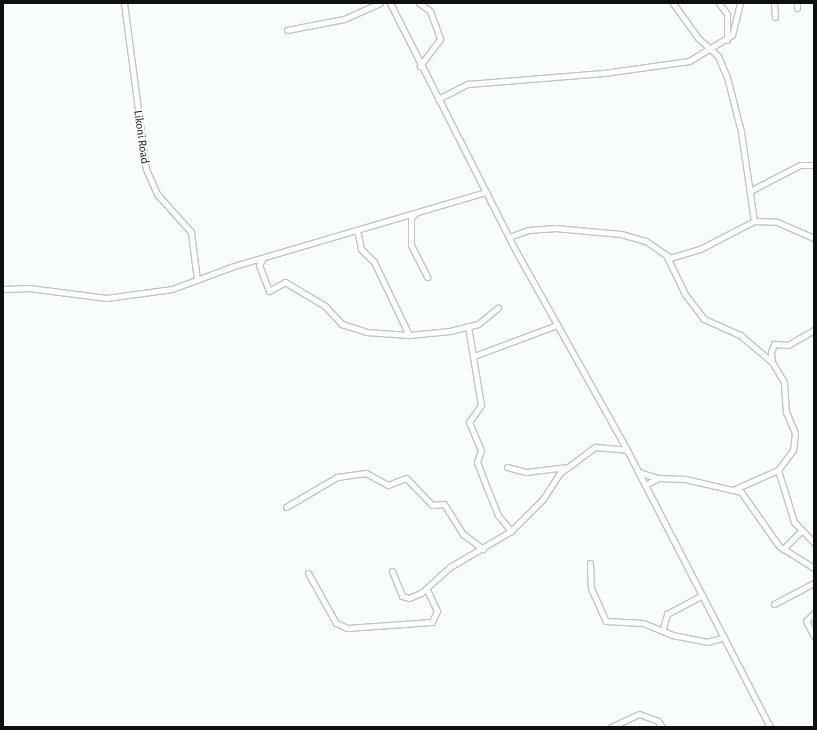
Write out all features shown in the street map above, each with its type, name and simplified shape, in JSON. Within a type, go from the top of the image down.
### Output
[{"type":"street","name":"Likoni Road","points":[[124,3],[146,169],[157,194],[191,232],[197,280]]},
{"type":"street","points":[[287,30],[344,19],[380,3]]},
{"type":"street","points":[[390,3],[420,66],[509,237],[646,485],[770,727]]},
{"type":"street","points":[[419,3],[430,11],[440,39],[420,66]]},
{"type":"street","points":[[673,3],[709,50],[718,56]]},
{"type":"street","points":[[719,3],[727,14],[728,40]]},
{"type":"street","points":[[438,99],[468,84],[681,64],[728,40],[737,26],[740,3]]},
{"type":"street","points":[[774,3],[775,17]]},
{"type":"street","points":[[719,45],[718,56],[741,132],[751,188],[754,221]]},
{"type":"street","points":[[751,188],[802,164],[814,165]]},
{"type":"street","points":[[3,289],[29,288],[115,298],[172,289],[263,258],[416,214],[486,192]]},
{"type":"street","points":[[416,214],[411,217],[411,245],[428,277]]},
{"type":"street","points":[[667,257],[682,257],[754,221],[777,222],[814,238]]},
{"type":"street","points":[[509,237],[528,230],[555,228],[621,234],[646,241],[667,257],[685,294],[704,319],[740,335],[772,362],[784,382],[786,412],[796,439],[793,450],[778,470],[735,489]]},
{"type":"street","points":[[357,230],[361,249],[374,262],[409,335]]},
{"type":"street","points":[[263,258],[259,265],[269,291],[285,282],[325,306],[346,326],[366,332],[409,335],[468,326],[478,324],[498,308]]},
{"type":"street","points":[[474,356],[557,325]]},
{"type":"street","points":[[468,326],[481,405],[469,422],[481,450],[478,462],[483,478],[498,515],[511,530]]},
{"type":"street","points":[[772,362],[774,344],[788,345],[814,330]]},
{"type":"street","points":[[392,571],[405,598],[427,590],[450,567],[484,549],[511,530],[534,509],[568,466],[595,447],[627,450]]},
{"type":"street","points":[[507,467],[526,472],[568,466]]},
{"type":"street","points":[[778,470],[794,522],[801,532],[814,543]]},
{"type":"street","points":[[638,472],[658,478],[686,479],[735,489],[748,499],[783,549],[814,568]]},
{"type":"street","points":[[286,507],[337,477],[366,473],[388,485],[406,478],[432,505],[444,504],[463,534],[484,549]]},
{"type":"street","points":[[646,485],[658,478]]},
{"type":"street","points":[[783,549],[801,532]]},
{"type":"street","points":[[590,563],[590,584],[604,619],[662,628],[672,635],[707,642],[724,637]]},
{"type":"street","points":[[308,574],[336,623],[347,628],[432,622],[436,610],[427,590]]},
{"type":"street","points":[[774,604],[814,583]]},
{"type":"street","points":[[662,628],[667,614],[702,596]]},
{"type":"street","points":[[814,613],[806,621],[814,636]]},
{"type":"street","points":[[611,727],[639,714],[660,726]]}]
